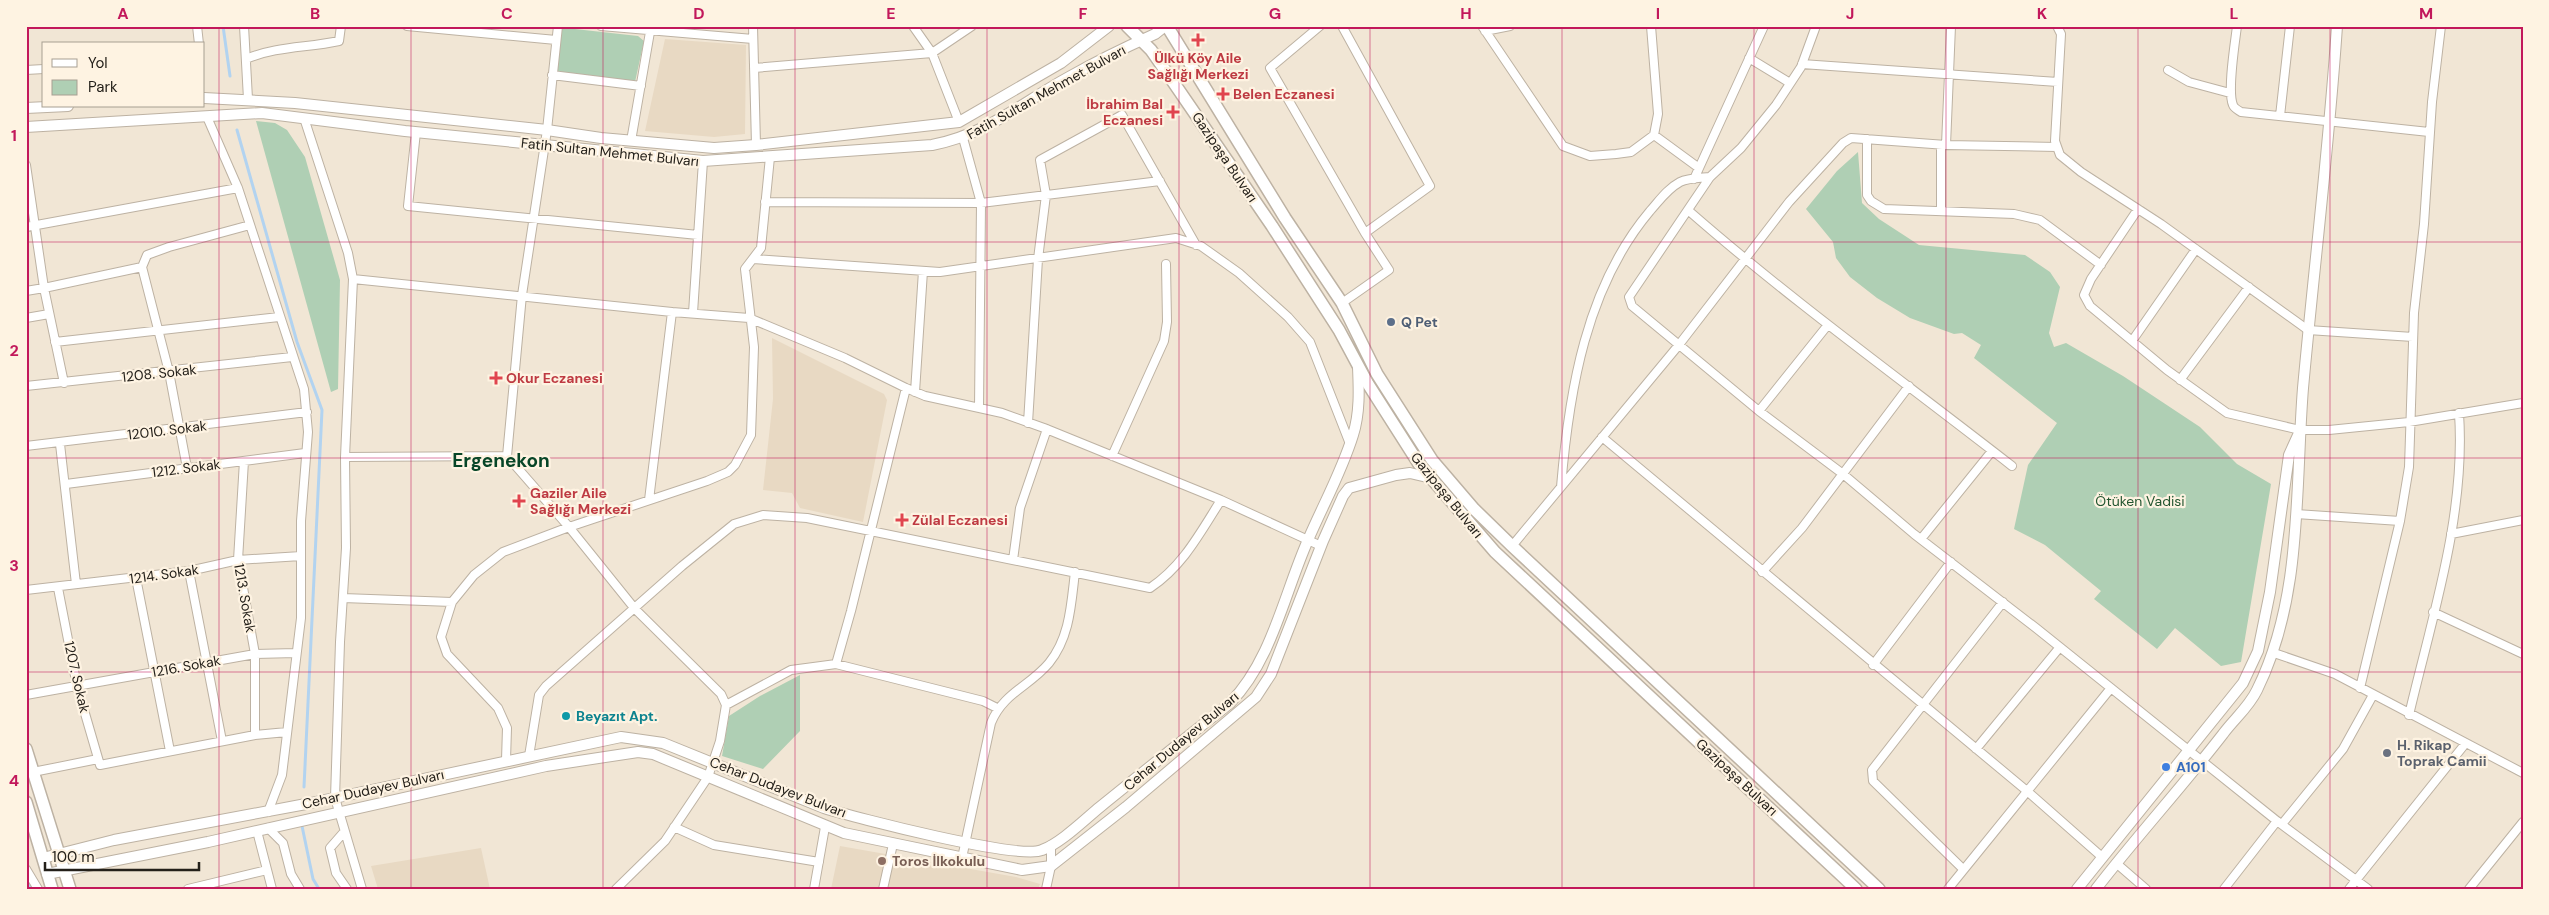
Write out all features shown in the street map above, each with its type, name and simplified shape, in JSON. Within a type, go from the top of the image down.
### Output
[{"type":"main road","name":"Gazipaşa Bulvarı","points":[[1127,26],[1151,50],[1226,157],[1339,330],[1358,367],[1419,464],[1495,552],[1856,889]]},
{"type":"main road","name":"Gazipaşa Bulvarı","points":[[1166,26],[1285,218],[1342,302],[1377,374],[1432,460],[1474,509],[1512,546],[1879,889]]},
{"type":"main road","points":[[26,750],[70,889]]},
{"type":"main road","points":[[26,802],[52,889]]},
{"type":"street","points":[[197,26],[199,42]]},
{"type":"street","points":[[244,26],[248,99]]},
{"type":"street","points":[[246,59],[265,51],[316,46],[339,41],[340,26]]},
{"type":"street","points":[[406,26],[556,40]]},
{"type":"street","points":[[558,26],[545,145],[522,295],[507,456],[569,527],[635,609],[721,694],[726,705],[720,741],[708,777],[665,841],[616,889]]},
{"type":"street","points":[[754,26],[756,145]]},
{"type":"street","points":[[913,26],[932,53],[959,122]]},
{"type":"street","points":[[754,68],[932,53],[972,26]]},
{"type":"street","name":"Fatih Sultan Mehmet Bulvarı","points":[[205,98],[248,99],[547,130],[631,141],[714,148],[756,145],[959,122],[1061,63],[1109,26]]},
{"type":"street","name":"Fatih Sultan Mehmet Bulvarı","points":[[26,127],[262,113],[416,132],[703,161],[932,145],[962,138],[981,131],[1068,77],[1166,26]]},
{"type":"street","points":[[1320,26],[1270,68],[1365,233],[1389,270],[1342,302]]},
{"type":"street","points":[[1342,26],[1430,186],[1365,233]]},
{"type":"street","points":[[1510,26],[1484,29],[1563,146],[1590,156],[1631,152],[1654,135],[1658,114],[1651,26]]},
{"type":"street","points":[[1694,179],[1764,26]]},
{"type":"street","points":[[1816,26],[1802,64],[1790,83],[1741,148],[1710,177],[1629,297],[1632,306],[1678,346],[1759,411],[1843,474],[1921,539],[2060,646],[2280,823],[2368,889]]},
{"type":"street","points":[[1941,211],[1951,26]]},
{"type":"street","points":[[2057,26],[2061,34],[2055,141],[2060,155],[2081,172],[2196,249],[2308,330],[2413,338]]},
{"type":"street","points":[[2237,26],[2230,93],[2233,105],[2241,112],[2430,132]]},
{"type":"street","points":[[2280,116],[2290,26]]},
{"type":"street","points":[[2096,889],[2203,762],[2252,700],[2274,653],[2288,592],[2296,514],[2308,330],[2330,122],[2337,26]]},
{"type":"street","points":[[2360,688],[2400,521],[2408,467],[2413,338],[2441,26]]},
{"type":"street","points":[[605,27],[753,39]]},
{"type":"street","points":[[631,141],[650,32]]},
{"type":"street","points":[[1749,58],[1790,83]]},
{"type":"street","points":[[1802,64],[2058,82]]},
{"type":"street","points":[[26,70],[42,69]]},
{"type":"street","points":[[2168,70],[2189,82],[2230,93]]},
{"type":"street","points":[[552,75],[641,86]]},
{"type":"street","points":[[26,108],[42,107]]},
{"type":"street","points":[[1028,422],[1038,259],[1046,195],[1040,160],[1122,115],[1196,245]]},
{"type":"street","points":[[207,117],[238,188],[304,389],[307,412],[301,556],[301,618],[282,775],[268,812]]},
{"type":"street","points":[[304,118],[348,253],[353,279],[345,457],[347,503],[335,798],[362,889]]},
{"type":"street","points":[[416,132],[408,206],[534,220],[698,234]]},
{"type":"street","points":[[1654,135],[1699,168]]},
{"type":"street","points":[[962,138],[981,204],[982,267],[979,408]]},
{"type":"street","points":[[1512,546],[1678,346],[1789,202],[1843,143],[1851,138],[1944,145],[2057,147]]},
{"type":"street","points":[[1867,139],[1867,195],[1871,201],[1884,209],[2014,214],[2040,220],[2101,265]]},
{"type":"street","points":[[506,760],[507,728],[498,708],[447,654],[441,637],[452,602],[474,575],[503,552],[728,472],[742,456],[751,435],[754,347],[749,318],[745,269],[761,248],[770,157]]},
{"type":"street","points":[[692,313],[703,161]]},
{"type":"street","points":[[26,165],[30,227],[64,383]]},
{"type":"street","points":[[1561,487],[1566,434],[1580,358],[1600,294],[1635,230],[1668,190],[1681,181],[1710,177]]},
{"type":"street","points":[[766,202],[981,204],[1160,181]]},
{"type":"street","points":[[30,227],[238,188]]},
{"type":"street","points":[[2138,209],[2084,294],[2090,306],[2132,341],[2180,380],[2227,413],[2300,430],[2328,430],[2410,422],[2523,403]]},
{"type":"street","points":[[1689,210],[1745,260],[1827,326],[1909,386],[2012,466]]},
{"type":"street","points":[[187,468],[169,372],[142,267],[147,255],[176,244],[250,225]]},
{"type":"street","points":[[753,259],[940,272],[1176,238],[1196,245],[1239,273],[1288,317],[1310,342],[1350,444]]},
{"type":"street","points":[[2132,341],[2196,249]]},
{"type":"street","points":[[1112,456],[1164,341],[1167,322],[1166,264]]},
{"type":"street","points":[[26,291],[142,267]]},
{"type":"street","points":[[915,392],[923,271]]},
{"type":"street","points":[[353,279],[672,312],[749,318],[845,358],[915,392],[979,408],[1047,429],[1221,500],[1320,546]]},
{"type":"street","points":[[2180,380],[2249,287]]},
{"type":"street","points":[[649,500],[672,312]]},
{"type":"street","points":[[26,318],[49,314]]},
{"type":"street","points":[[55,342],[279,317]]},
{"type":"street","points":[[1759,411],[1827,326]]},
{"type":"street","name":"1208. Sokak","points":[[26,386],[169,372],[292,357]]},
{"type":"street","name":"Cehar Dudayev Bulvarı","points":[[43,858],[114,840],[268,812],[621,737],[663,743],[712,761],[824,808],[966,842],[1027,851],[1041,851],[1230,703],[1243,689],[1260,661],[1308,540],[1350,444],[1359,400],[1358,367]]},
{"type":"street","points":[[1762,572],[1802,528],[1909,386]]},
{"type":"street","points":[[836,664],[906,388]]},
{"type":"street","name":"12010. Sokak","points":[[26,446],[60,444],[307,412]]},
{"type":"street","points":[[2409,714],[2452,534],[2461,443],[2459,413]]},
{"type":"street","points":[[1013,560],[1020,508],[1047,429]]},
{"type":"street","points":[[2077,889],[2243,684],[2258,651],[2270,592],[2289,455],[2300,430]]},
{"type":"street","points":[[1602,437],[1872,665],[2027,791],[2102,857]]},
{"type":"street","points":[[60,444],[76,584]]},
{"type":"street","points":[[1921,539],[1992,450]]},
{"type":"street","name":"1212. Sokak","points":[[66,484],[305,453]]},
{"type":"street","points":[[345,457],[507,456]]},
{"type":"street","name":"1213. Sokak","points":[[244,461],[238,560],[255,654],[255,735]]},
{"type":"street","name":"Cehar Dudayev Bulvarı","points":[[47,874],[64,872],[268,828],[546,766],[638,752],[653,754],[825,827],[892,844],[1022,870],[1051,866],[1126,807],[1256,696],[1272,674],[1320,546],[1343,496],[1349,488],[1368,481],[1410,473],[1431,478]]},
{"type":"street","points":[[529,756],[539,695],[682,566],[734,524],[763,515],[807,518],[1150,588],[1166,577],[1183,560],[1221,500]]},
{"type":"street","points":[[2296,514],[2400,521]]},
{"type":"street","points":[[2452,534],[2523,520]]},
{"type":"street","name":"1214. Sokak","points":[[26,590],[58,588],[76,584],[189,572],[238,560],[301,556]]},
{"type":"street","points":[[1872,665],[1951,562]]},
{"type":"street","points":[[189,572],[222,741]]},
{"type":"street","points":[[962,858],[991,723],[997,708],[1048,664],[1063,643],[1070,614],[1075,572]]},
{"type":"street","points":[[136,578],[170,751]]},
{"type":"street","name":"1207. Sokak","points":[[58,588],[77,686],[99,762]]},
{"type":"street","points":[[343,598],[452,602]]},
{"type":"street","points":[[1963,869],[1873,781],[1872,770],[2003,602]]},
{"type":"street","points":[[2433,612],[2523,654]]},
{"type":"street","points":[[1976,749],[2060,646]]},
{"type":"street","name":"1216. Sokak","points":[[26,695],[255,654],[296,653]]},
{"type":"street","points":[[2274,653],[2335,674],[2464,744],[2523,773]]},
{"type":"street","points":[[726,705],[791,670],[836,664],[983,701],[997,708]]},
{"type":"street","points":[[1948,889],[2111,688]]},
{"type":"street","points":[[2224,889],[2343,749],[2373,695]]},
{"type":"street","points":[[33,772],[170,751],[255,735],[288,732]]},
{"type":"street","points":[[2349,889],[2464,744]]},
{"type":"street","points":[[2469,889],[2523,822]]},
{"type":"street","points":[[674,827],[714,845],[819,862]]},
{"type":"street","points":[[814,889],[825,827]]},
{"type":"street","points":[[268,828],[283,844],[291,874],[300,889]]},
{"type":"street","points":[[258,830],[272,889]]},
{"type":"street","points":[[344,832],[330,848],[336,873],[347,889]]},
{"type":"street","points":[[883,889],[892,844]]},
{"type":"street","points":[[1046,889],[1051,866],[1051,845]]},
{"type":"street","points":[[2116,863],[2146,889]]},
{"type":"street","points":[[26,869],[38,889]]},
{"type":"street","points":[[188,889],[268,870]]},
{"type":"shaded area","points":[[665,39],[746,45],[745,134],[714,137],[645,131]]},
{"type":"shaded area","points":[[772,338],[884,394],[887,400],[863,522],[800,508],[792,493],[763,490],[773,399]]},
{"type":"shaded area","name":"Toros İlkokulu","points":[[840,846],[1016,877],[1040,884],[1038,889],[831,889]]},
{"type":"shaded area","points":[[481,848],[490,889],[378,889],[371,866]]},
{"type":"green space","points":[[557,27],[638,36],[644,41],[635,82],[553,72]]},
{"type":"green space","points":[[256,121],[275,123],[287,130],[305,157],[340,280],[338,389],[331,392]]},
{"type":"green space","name":"Ötüken Vadisi","points":[[1858,152],[1862,203],[1879,219],[1919,245],[2025,255],[2050,272],[2060,287],[2049,333],[2054,347],[2066,343],[2123,376],[2200,427],[2237,464],[2271,484],[2241,662],[2221,666],[2175,628],[2157,649],[2094,599],[2101,591],[2045,545],[2014,529],[2028,465],[2057,423],[1974,358],[1981,345],[1962,333],[1954,334],[1910,318],[1877,298],[1850,277],[1836,258],[1833,242],[1806,209],[1837,171]]},
{"type":"green space","points":[[800,675],[800,731],[763,769],[722,756],[729,716],[760,696]]},
{"type":"waterway","points":[[223,26],[230,76]]},
{"type":"waterway","points":[[237,130],[297,342],[322,410],[304,787]]},
{"type":"waterway","points":[[302,826],[313,879],[319,889]]},
{"type":"waterway","points":[[26,881],[31,889]]},
{"type":"place","name":"Ülkü Köy Aile Sağlığı Merkezi","points":[[1198,40]]},
{"type":"place","name":"Belen Eczanesi","points":[[1223,94]]},
{"type":"place","name":"İbrahim Bal Eczanesi","points":[[1173,112]]},
{"type":"place","name":"Q Pet","points":[[1391,322]]},
{"type":"place","name":"Okur Eczanesi","points":[[496,378]]},
{"type":"place","name":"Gaziler Aile Sağlığı Merkezi","points":[[519,501]]},
{"type":"place","name":"Zülal Eczanesi","points":[[902,520]]},
{"type":"place","name":"Beyazıt Apt.","points":[[566,716]]},
{"type":"place","name":"H. Rikap Toprak Camii","points":[[2387,753]]},
{"type":"place","name":"A101","points":[[2166,767]]},
{"type":"place","name":"Toros İlkokulu","points":[[882,861]]},
{"type":"district","name":"Ergenekon","points":[[501,460]]}]
